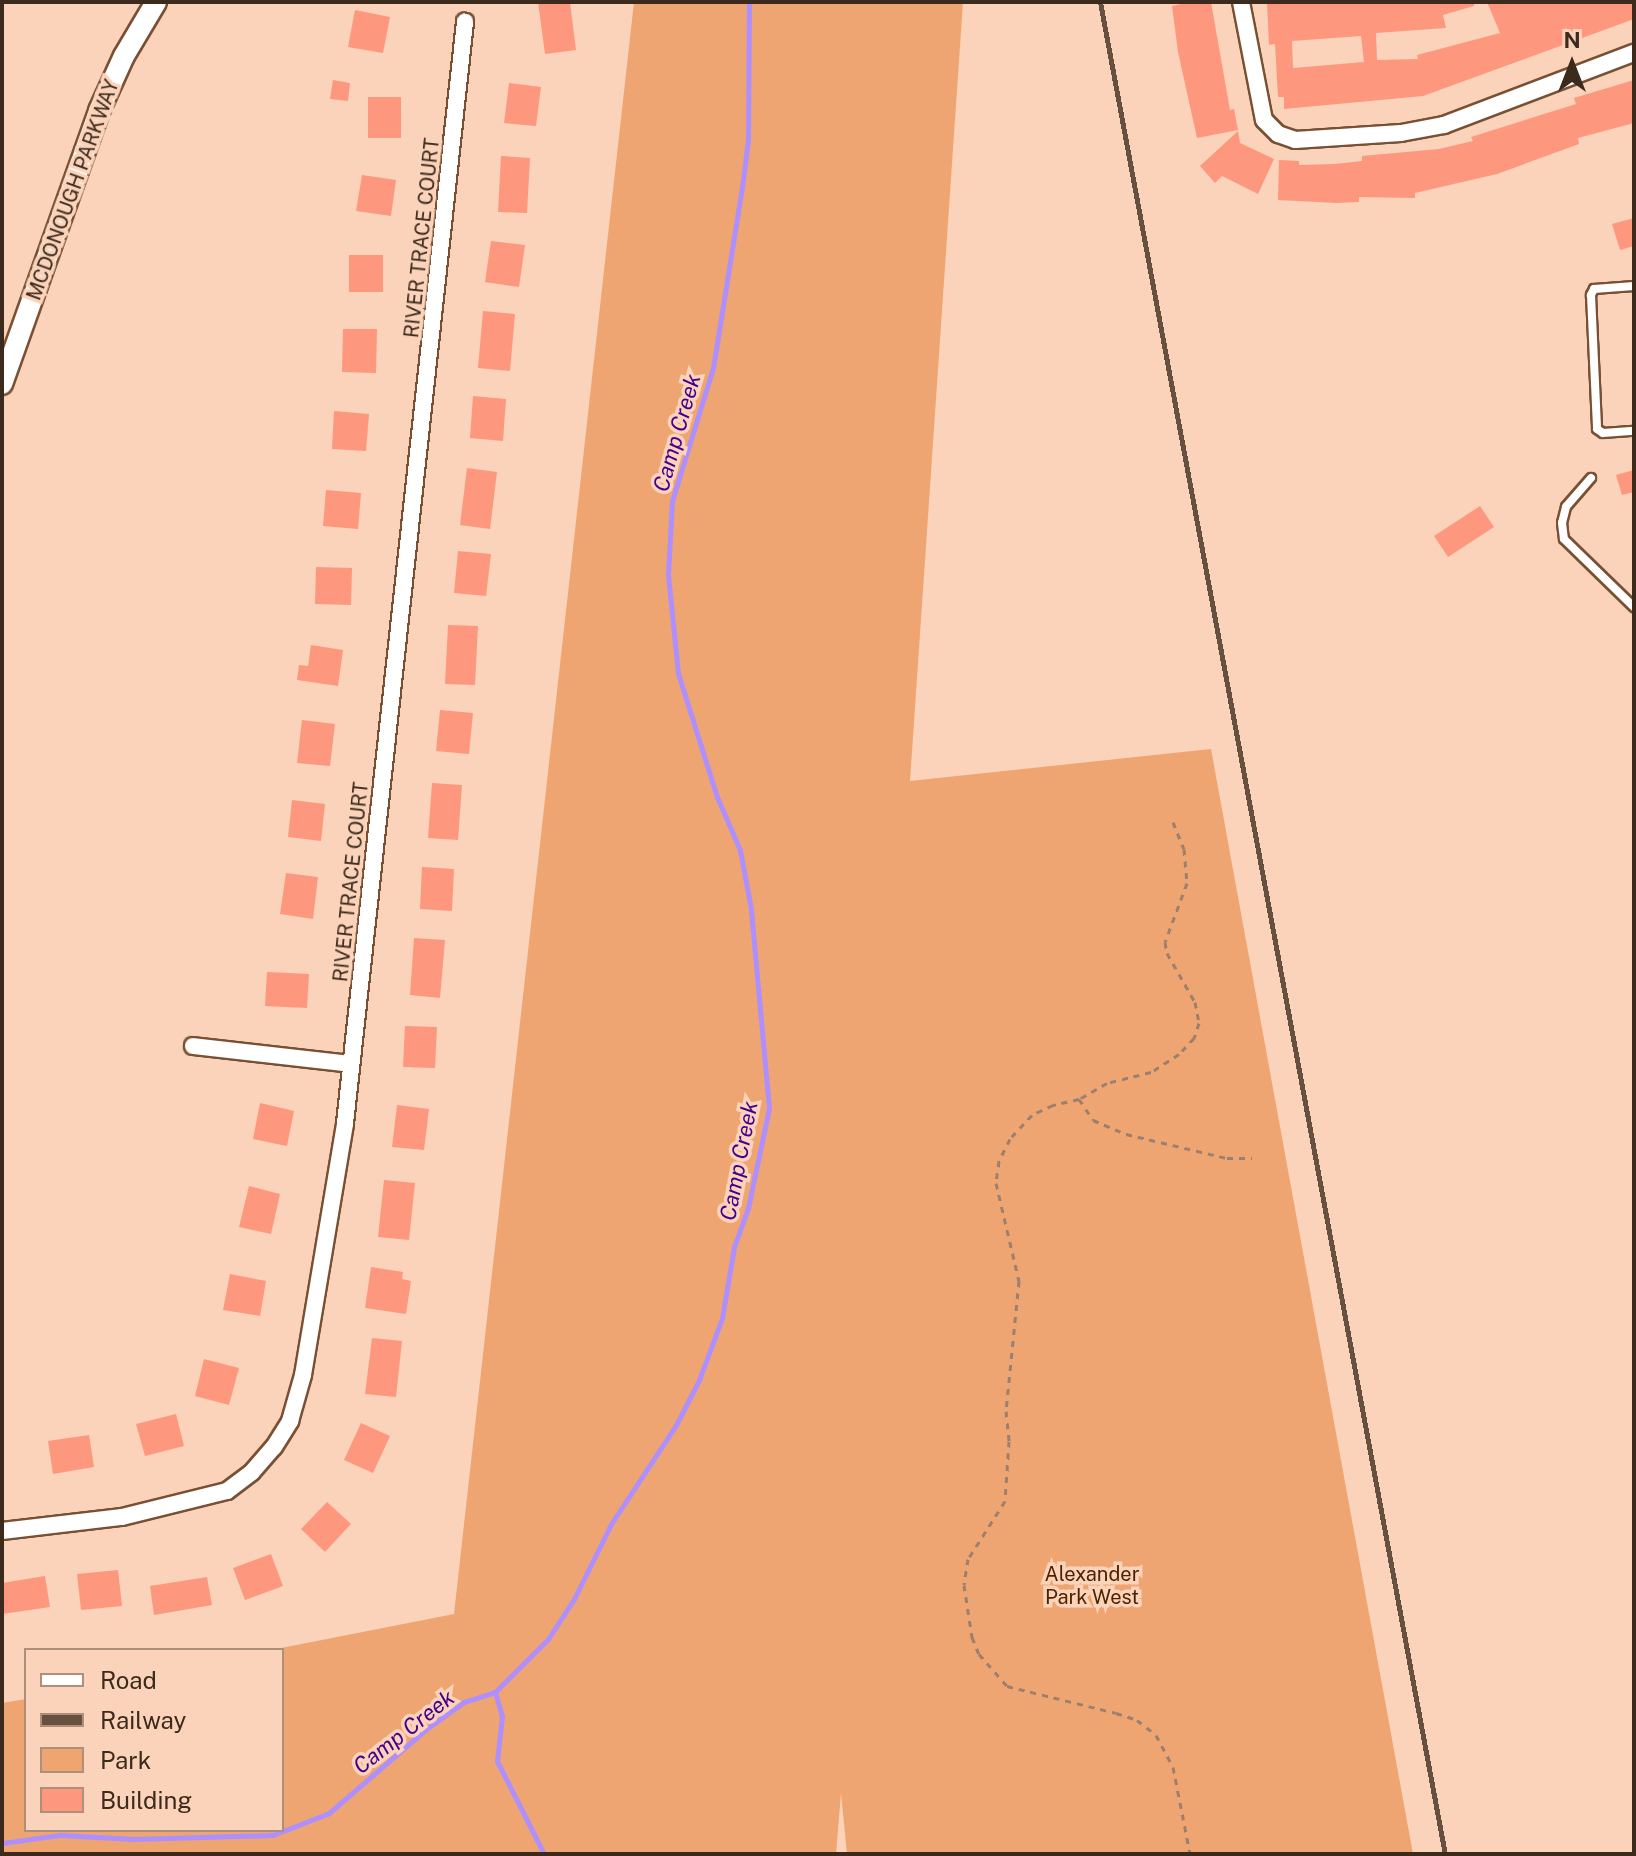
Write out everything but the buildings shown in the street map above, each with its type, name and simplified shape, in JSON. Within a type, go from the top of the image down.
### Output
[{"type":"street","name":"MCDONOUGH PARKWAY","points":[[2,384],[110,84],[156,2]]},
{"type":"street","points":[[1241,2],[1264,120],[1278,134],[1295,140],[1432,128],[1634,53]]},
{"type":"street","name":"RIVER TRACE COURT","points":[[2,1531],[122,1517],[227,1491],[252,1472],[274,1447],[290,1421],[303,1375],[351,1064],[465,22]]},
{"type":"street","points":[[193,1046],[351,1064]]},
{"type":"lane","points":[[1634,286],[1594,289],[1591,295],[1597,429],[1603,433],[1634,431]]},
{"type":"lane","points":[[1591,478],[1566,507],[1562,523],[1564,539],[1634,607]]},
{"type":"path","points":[[1173,822],[1188,866],[1187,883],[1165,942],[1167,953],[1195,1002],[1199,1023],[1194,1038],[1165,1064],[1107,1083],[1079,1099],[1053,1105],[1032,1115],[1010,1139],[999,1161],[996,1183],[1019,1281],[1006,1411],[1009,1441],[1005,1501],[968,1559],[964,1585],[979,1654],[1007,1686],[1116,1713],[1137,1720],[1156,1735],[1173,1767],[1190,1854]]},
{"type":"path","points":[[1079,1099],[1093,1120],[1126,1134],[1227,1158],[1252,1158]]},
{"type":"green space","name":"Alexander Park West","points":[[634,2],[963,2],[910,781],[1211,749],[1413,1854],[847,1854],[841,1793],[836,1854],[2,1854],[2,1703],[24,1699],[24,1832],[284,1832],[284,1648],[281,1648],[454,1614]]},
{"type":"waterway","name":"Camp Creek","points":[[284,1831],[329,1813],[425,1730],[464,1702],[495,1692],[548,1639],[574,1599],[611,1524],[676,1425],[699,1380],[722,1318],[734,1247],[748,1208],[769,1108],[751,909],[740,850],[717,797],[678,673],[668,575],[672,501],[713,368],[743,180],[748,142],[749,2]]},
{"type":"waterway","points":[[495,1692],[502,1716],[497,1761],[544,1854]]},
{"type":"waterway","name":"Camp Creek","points":[[2,1843],[60,1835],[134,1839],[273,1835],[281,1832]]},
{"type":"railway","points":[[1100,2],[1445,1854]]}]
